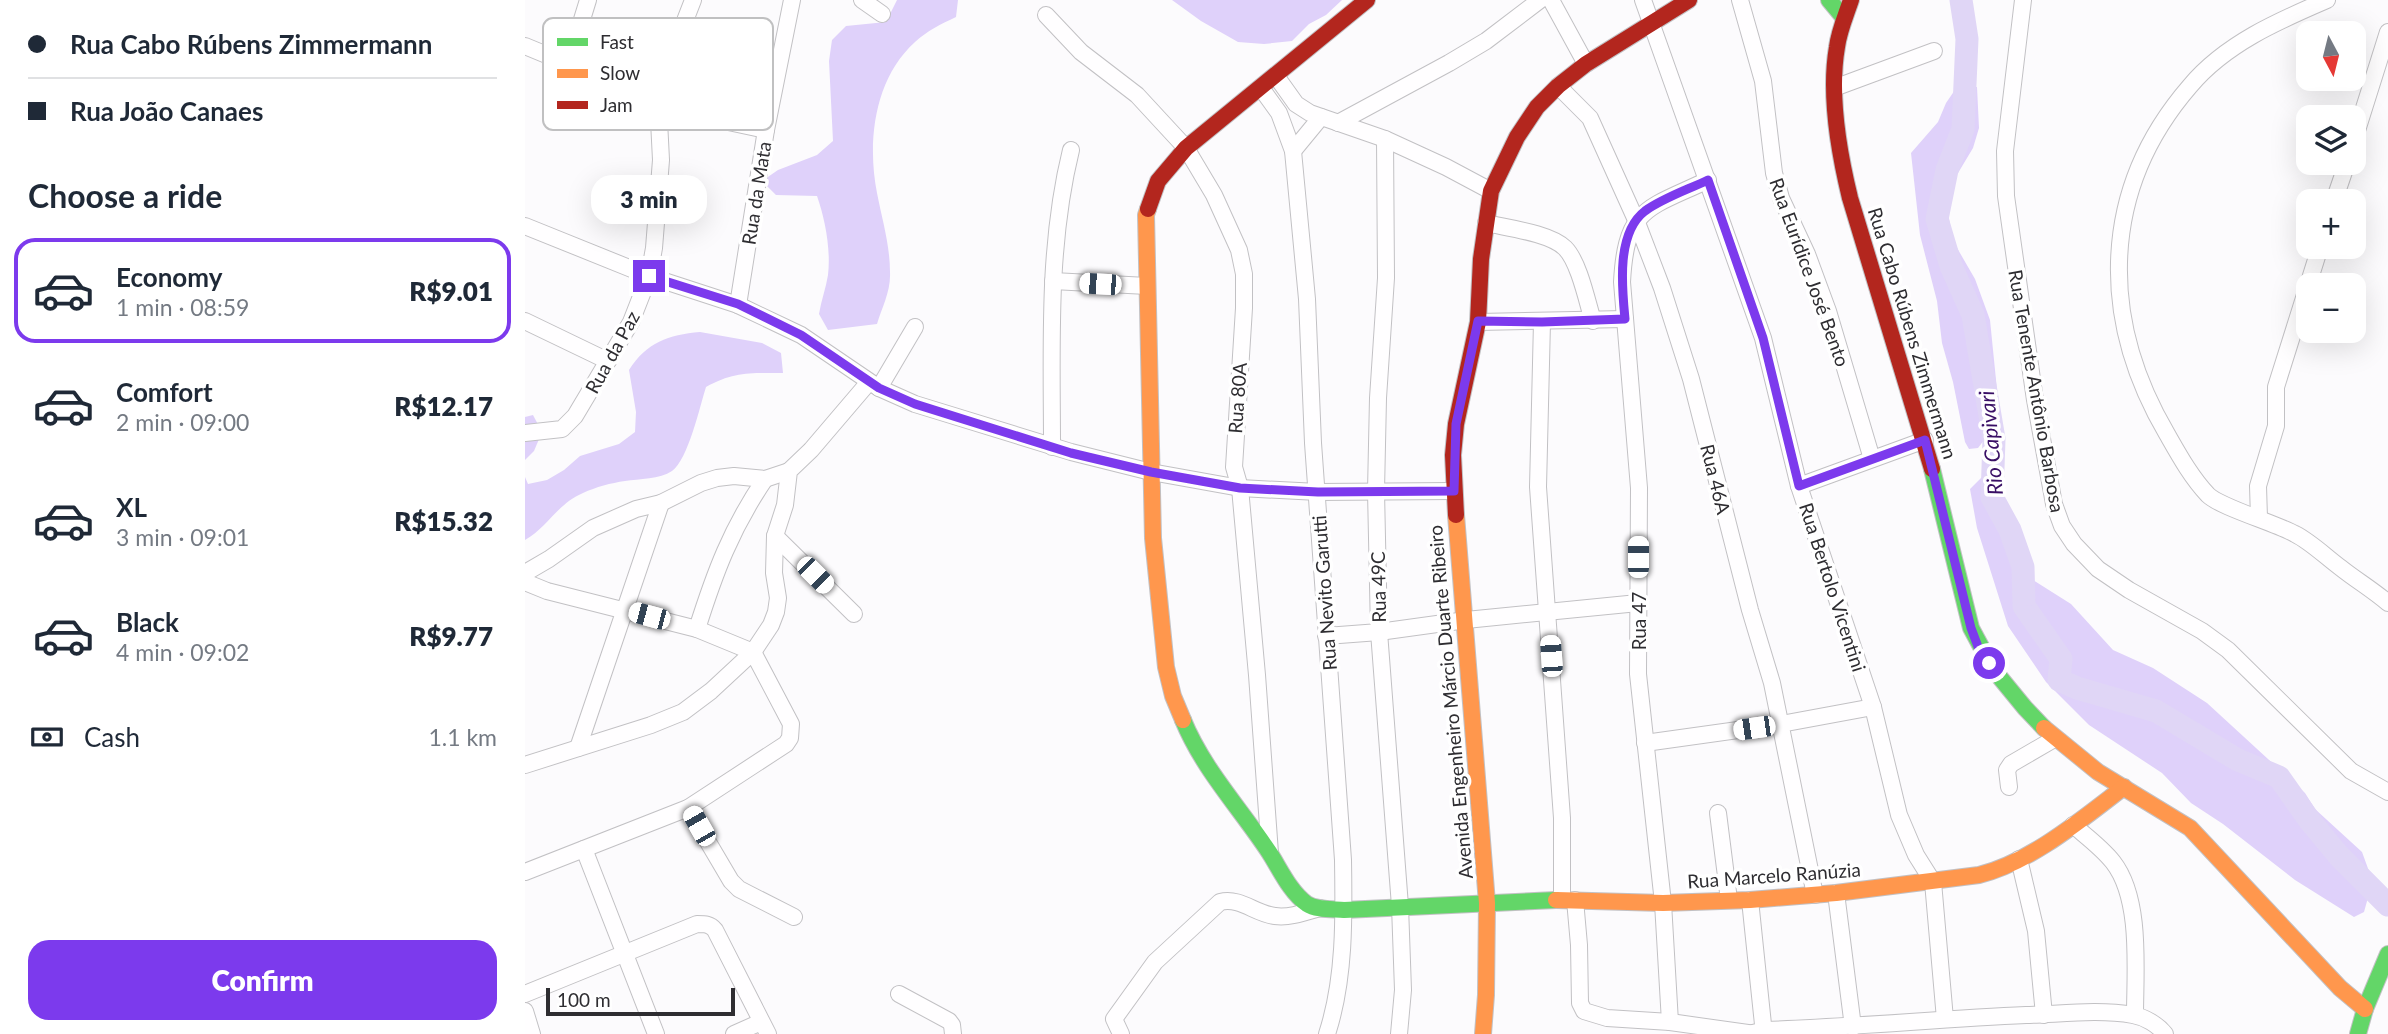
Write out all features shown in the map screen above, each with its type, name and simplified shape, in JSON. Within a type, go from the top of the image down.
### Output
[{"type":"street","points":[[582,18],[588,0]]},
{"type":"street","name":"Rua da Paz","points":[[686,18],[693,0]]},
{"type":"street","name":"Rua da Mata","points":[[773,95],[792,0]]},
{"type":"street","points":[[862,0],[883,15]]},
{"type":"street","points":[[1320,908],[1304,902],[1283,876],[1270,853],[1208,766],[1186,727],[1173,696],[1166,667],[1159,607],[1151,472],[1146,215],[1150,199],[1165,170],[1186,148],[1367,0]]},
{"type":"street","points":[[1338,123],[1449,64],[1486,41],[1540,0]]},
{"type":"street","points":[[1552,0],[1586,64]]},
{"type":"street","name":"Rua Bertolo Vicentini","points":[[1643,0],[1763,338],[1799,486],[1873,707],[1899,815],[1916,855],[1933,882],[1945,1019]]},
{"type":"street","name":"Avenida Engenheiro Márcio Duarte Ribeiro","points":[[1483,1034],[1487,903],[1454,491],[1456,424],[1478,321],[1481,259],[1491,191],[1517,137],[1537,107],[1558,86],[1586,64],[1689,0]]},
{"type":"street","name":"Rua Eurídice José Bento","points":[[1740,0],[1763,81],[1774,173],[1781,198],[1807,254],[1828,311],[1872,459]]},
{"type":"street","points":[[1829,0],[1844,18]]},
{"type":"street","name":"Rua Cabo Rúbens Zimmermann","points":[[1851,0],[1836,43],[1834,88],[1840,157],[1925,440],[1971,628],[1980,652],[2054,739],[2097,771],[2167,811],[2190,828],[2340,988],[2365,1009]]},
{"type":"street","name":"Rua Tenente Antônio Barbosa","points":[[2023,0],[2005,151],[2006,196],[2035,400],[2054,504],[2062,526],[2074,544],[2098,569],[2129,590],[2202,631],[2228,650],[2351,771],[2388,792]]},
{"type":"street","points":[[2327,0],[2250,37],[2217,60],[2190,85],[2153,139],[2135,174],[2124,211],[2119,252],[2119,304],[2131,356],[2151,407],[2185,464],[2211,497],[2297,535],[2387,596]]},
{"type":"street","name":"Rua 80A","points":[[1046,15],[1081,52],[1137,95],[1186,148],[1219,206],[1239,250],[1244,274],[1244,308],[1234,467],[1240,488],[1270,853]]},
{"type":"street","points":[[2365,105],[2388,32]]},
{"type":"street","points":[[525,46],[543,54]]},
{"type":"street","points":[[1834,88],[1934,51]]},
{"type":"street","points":[[1276,76],[1296,104],[1310,113],[1385,139],[1491,191]]},
{"type":"street","name":"Rua 46A","points":[[1558,86],[1590,118],[1636,219],[1662,288],[1691,379],[1772,683],[1815,895]]},
{"type":"street","name":"Rua Nevito Garutti","points":[[1261,88],[1279,113],[1293,151],[1307,299],[1313,443],[1343,860],[1341,965],[1327,1034]]},
{"type":"street","points":[[1293,151],[1321,117]]},
{"type":"street","name":"Rua da Paz","points":[[525,433],[562,429],[575,416],[631,322],[649,276],[654,248],[661,160],[659,130]]},
{"type":"street","name":"Rua da Mata","points":[[738,304],[766,130]]},
{"type":"street","name":"Rua 49C","points":[[1385,139],[1386,278],[1378,398],[1376,491],[1379,632],[1400,906],[1403,990],[1399,1034]]},
{"type":"street","points":[[1052,447],[1053,281],[1057,222],[1071,150]]},
{"type":"street","points":[[1636,219],[1660,203],[1708,180]]},
{"type":"street","name":"Rua 47","points":[[1636,219],[1627,239],[1622,282],[1639,488],[1639,674],[1663,903],[1670,1022]]},
{"type":"street","points":[[1486,223],[1553,240],[1565,248],[1573,260],[1593,321]]},
{"type":"street","points":[[525,226],[649,276],[738,304],[801,335],[874,385],[915,404],[1052,447],[1151,472],[1240,488],[1318,492],[1454,491]]},
{"type":"street","points":[[2259,518],[2259,486],[2276,426],[2276,387],[2316,259]]},
{"type":"street","points":[[1053,281],[1147,286]]},
{"type":"street","points":[[1478,321],[1625,319]]},
{"type":"street","points":[[525,321],[608,361]]},
{"type":"street","points":[[1542,322],[1538,487],[1569,900],[1579,945],[1579,991],[1584,1011],[1606,1026],[1630,1027],[1670,1022],[1733,1032],[1759,1033],[1945,1019],[2105,1013],[2135,1015],[2154,1024],[2165,1034]]},
{"type":"street","points":[[525,573],[593,528],[636,509],[661,503],[701,483],[734,476],[765,479],[789,471],[874,385],[915,327]]},
{"type":"street","points":[[1799,486],[1925,440]]},
{"type":"street","points":[[525,765],[651,725],[683,712],[711,691],[753,652],[771,625],[776,612],[778,598],[773,573],[775,536],[786,505],[789,471]]},
{"type":"street","points":[[697,629],[731,533],[765,479]]},
{"type":"street","points":[[578,748],[661,503]]},
{"type":"street","points":[[775,536],[854,614]]},
{"type":"street","points":[[525,582],[547,591],[697,629],[753,652],[791,724],[790,738],[786,744],[688,808],[525,872]]},
{"type":"street","points":[[1326,636],[1638,603]]},
{"type":"street","points":[[1645,743],[1781,724],[1873,707]]},
{"type":"street","points":[[2009,787],[2007,770],[2011,764],[2054,739]]},
{"type":"street","name":"Rua Marcelo Ranúzia","points":[[1320,908],[1344,910],[1569,900],[1663,903],[1750,900],[1933,882],[1995,871],[2073,825],[2124,787]]},
{"type":"street","points":[[688,808],[731,881],[739,889],[794,917]]},
{"type":"street","points":[[1718,813],[1729,900]]},
{"type":"street","points":[[2073,825],[2115,864],[2126,886],[2133,920],[2135,1015]]},
{"type":"street","points":[[584,849],[656,1034]]},
{"type":"street","points":[[2019,859],[2036,931],[2044,1015]]},
{"type":"street","points":[[1836,893],[1853,1027]]},
{"type":"street","points":[[1750,900],[1759,1033]]},
{"type":"street","points":[[1121,1034],[1114,1019],[1155,962],[1220,902],[1240,902],[1275,916],[1299,914],[1320,908]]},
{"type":"street","points":[[525,994],[697,923],[711,926],[764,1028],[734,1034]]},
{"type":"street","points":[[2358,1034],[2365,1009],[2388,954]]},
{"type":"street","points":[[899,994],[949,1021],[953,1025],[953,1034]]},
{"type":"street","points":[[525,1011],[532,1034]]},
{"type":"shaded area","points":[[897,0],[958,0],[956,17],[924,34],[901,57],[890,74],[877,112],[874,173],[887,242],[890,279],[877,324],[828,330],[819,314],[828,275],[829,255],[825,224],[817,196],[776,195],[762,181],[778,170],[817,155],[833,141],[829,61],[832,40],[846,26],[886,22]]},
{"type":"shaded area","points":[[1172,0],[1342,0],[1326,15],[1309,24],[1292,41],[1264,44],[1238,42],[1201,21]]},
{"type":"shaded area","points":[[1957,87],[1977,87],[1979,128],[1973,148],[1952,183],[1946,202],[1953,241],[1975,279],[1990,320],[1999,410],[1991,431],[1978,448],[1969,449],[1965,442],[1942,343],[1937,301],[1920,235],[1911,153],[1938,122]]},
{"type":"shaded area","points":[[700,332],[762,343],[781,353],[783,373],[734,376],[706,387],[688,445],[672,471],[656,477],[609,484],[583,493],[566,503],[525,540],[525,477],[528,484],[547,480],[580,456],[619,444],[635,432],[636,412],[629,370],[651,346],[678,335]]},
{"type":"shaded area","points":[[533,415],[542,432],[534,451],[525,460],[525,417]]},
{"type":"shaded area","points":[[1984,475],[2000,486],[2016,544],[2033,580],[2071,604],[2113,650],[2153,668],[2207,703],[2305,793],[2315,809],[2362,852],[2370,874],[2369,894],[2364,912],[2354,917],[2295,880],[2223,824],[2191,803],[2162,773],[2089,725],[2046,682],[2008,626],[1977,528],[1970,489]]},
{"type":"waterway","name":"Rio Capivari","points":[[1961,0],[1967,39],[1963,129],[1947,170],[1937,219],[1951,266],[1973,315],[1994,439],[1992,497],[2010,530],[2023,567],[2024,606],[2061,659],[2059,680],[2077,688],[2156,711],[2238,760],[2279,777],[2339,856],[2388,905]]},
{"type":"traffic: fast","points":[[1829,0],[1844,18]]},
{"type":"traffic: fast","points":[[1932,469],[1971,628],[1993,669],[2044,728]]},
{"type":"traffic: fast","points":[[1183,720],[1211,772],[1269,852],[1290,887],[1311,906],[1344,910],[1556,900]]},
{"type":"traffic: fast","points":[[2358,1034],[2365,1009],[2388,954]]},
{"type":"traffic: slow","points":[[1148,209],[1153,538],[1166,667],[1173,696],[1183,720]]},
{"type":"traffic: slow","points":[[1456,515],[1487,903],[1483,1034]]},
{"type":"traffic: slow","points":[[2044,728],[2098,772],[2190,828],[2340,988],[2365,1009]]},
{"type":"traffic: slow","points":[[1556,900],[1663,903],[1750,900],[1836,893],[1979,875],[2037,850],[2124,787]]},
{"type":"traffic: jam","points":[[1148,209],[1158,181],[1186,148],[1367,0]]},
{"type":"traffic: jam","points":[[1456,515],[1453,455],[1456,424],[1478,322],[1481,259],[1491,191],[1517,137],[1537,107],[1558,86],[1586,64],[1689,0]]},
{"type":"traffic: jam","points":[[1851,0],[1839,35],[1835,65],[1836,123],[1842,162],[1850,198],[1932,469]]},
{"type":"route","points":[[649,276],[738,304],[801,335],[879,388],[915,404],[1071,453],[1151,472],[1240,488],[1318,492],[1454,491],[1456,424],[1478,321],[1625,319],[1623,258],[1627,239],[1636,219],[1645,211],[1708,180],[1763,338],[1799,486],[1925,440],[1971,628],[1980,652],[1989,663]]}]
